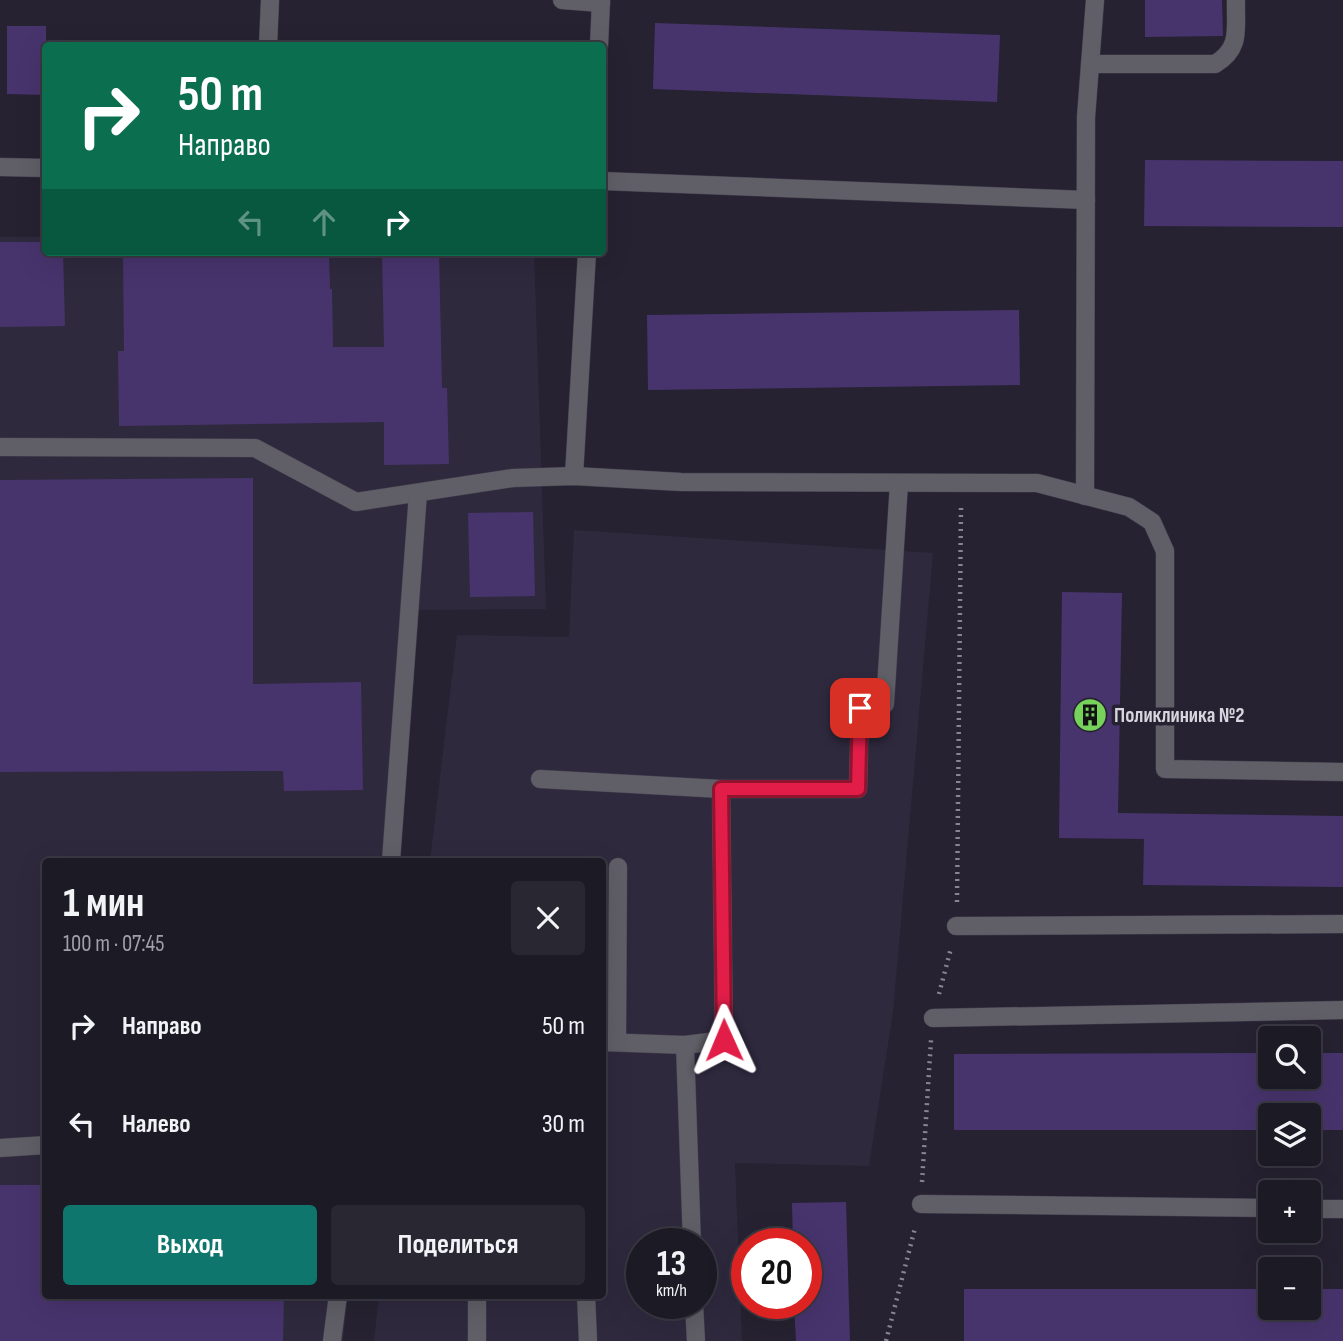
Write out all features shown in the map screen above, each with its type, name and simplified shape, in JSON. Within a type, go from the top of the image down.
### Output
[{"type":"street","points":[[268,42],[270,0]]},
{"type":"street","points":[[562,0],[601,1],[599,42]]},
{"type":"street","points":[[1085,496],[1086,117],[1096,0]]},
{"type":"street","points":[[1090,64],[1215,64],[1228,56],[1235,45],[1236,0]]},
{"type":"street","points":[[0,167],[42,168]]},
{"type":"street","points":[[606,181],[1086,200]]},
{"type":"street","points":[[574,476],[587,256]]},
{"type":"street","points":[[0,447],[256,448],[356,502],[513,478],[574,476],[681,482],[1037,483],[1129,507],[1152,523],[1165,551],[1165,769],[1343,772]]},
{"type":"street","points":[[540,779],[721,789],[858,789],[860,708],[885,704],[899,482]]},
{"type":"street","points":[[391,858],[418,493]]},
{"type":"street","points":[[618,867],[610,1042],[685,1045],[724,1040],[721,789]]},
{"type":"street","points":[[957,926],[1343,923]]},
{"type":"street","points":[[933,1018],[1343,1010]]},
{"type":"street","points":[[685,1045],[691,1228]]},
{"type":"street","points":[[0,1147],[42,1145]]},
{"type":"street","points":[[921,1204],[1258,1208]]},
{"type":"street","points":[[1321,1209],[1343,1209]]},
{"type":"street","points":[[332,1341],[337,1299]]},
{"type":"street","points":[[477,1299],[477,1341]]},
{"type":"street","points":[[586,1299],[588,1341]]},
{"type":"street","points":[[694,1319],[695,1341]]},
{"type":"path","points":[[886,1341],[921,1204],[933,1018],[957,926],[961,483]]},
{"type":"shaded area","points":[[0,237],[42,237],[42,256],[534,256],[546,609],[416,610],[391,858],[42,858],[42,1299],[348,1299],[343,1341],[0,1341]]},
{"type":"shaded area","points":[[574,530],[933,553],[893,1012],[869,1166],[735,1163],[738,1228],[731,1228],[731,1319],[741,1319],[742,1341],[374,1341],[379,1299],[606,1299],[606,858],[430,858],[457,635],[569,637]]},
{"type":"building","points":[[1145,0],[1222,0],[1223,36],[1145,37]]},
{"type":"building","points":[[655,23],[1000,35],[997,102],[653,89]]},
{"type":"building","points":[[7,26],[46,26],[46,42],[42,42],[42,95],[7,94]]},
{"type":"building","points":[[1145,160],[1343,161],[1343,227],[1144,226]]},
{"type":"building","points":[[0,242],[42,242],[42,256],[63,256],[65,326],[0,327]]},
{"type":"building","points":[[123,256],[329,256],[333,347],[384,347],[382,256],[439,256],[442,388],[447,388],[449,464],[384,465],[384,422],[119,426],[118,351],[124,351]]},
{"type":"building","points":[[1019,310],[1020,385],[648,390],[647,315]]},
{"type":"building","points":[[253,478],[253,684],[361,682],[363,790],[284,791],[283,771],[0,772],[0,480]]},
{"type":"building","points":[[533,512],[535,596],[470,597],[468,513]]},
{"type":"building","points":[[1062,592],[1122,593],[1118,813],[1343,816],[1343,887],[1143,885],[1144,839],[1059,838]]},
{"type":"building","points":[[1258,1053],[1258,1089],[1321,1089],[1321,1053],[1343,1053],[1343,1130],[1321,1130],[1321,1103],[1258,1103],[1258,1130],[954,1130],[954,1054]]},
{"type":"building","points":[[0,1185],[42,1185],[42,1299],[284,1299],[283,1341],[0,1341]]},
{"type":"building","points":[[846,1202],[850,1341],[796,1341],[795,1319],[822,1319],[822,1228],[793,1228],[792,1203]]},
{"type":"building","points":[[964,1289],[1258,1289],[1258,1320],[1321,1320],[1321,1289],[1343,1289],[1343,1341],[964,1341]]},
{"type":"place","name":"Поликлиника №2","points":[[1090,715]]},
{"type":"route","points":[[724,1040],[721,789],[858,789],[860,708]]}]
